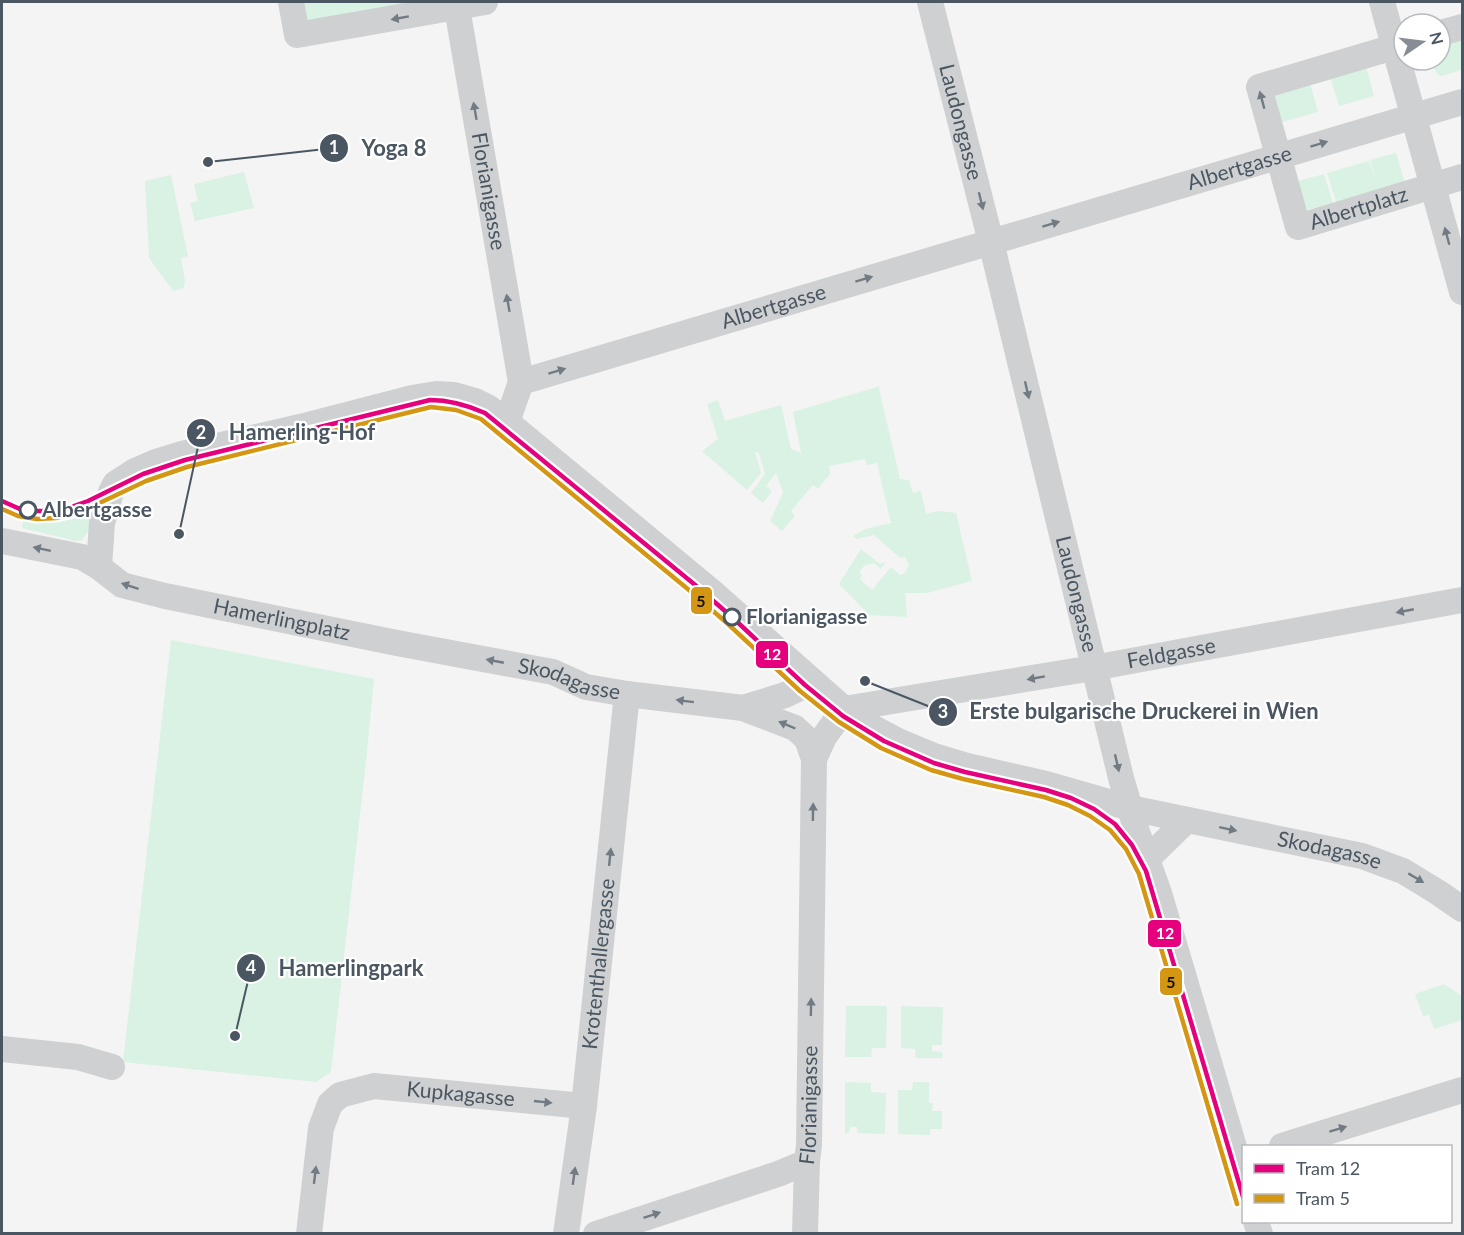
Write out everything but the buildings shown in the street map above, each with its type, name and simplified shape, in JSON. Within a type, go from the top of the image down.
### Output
[{"type":"street","points":[[291,2],[297,35],[457,4],[485,2]]},
{"type":"street","name":"Laudongasse","points":[[930,2],[992,242],[1093,668],[1130,808],[1159,893],[1241,1167]]},
{"type":"street","points":[[1382,2],[1392,26]]},
{"type":"street","name":"Florianigasse","points":[[457,4],[521,382]]},
{"type":"street","name":"Albertplatz","points":[[1392,47],[1259,87],[1298,227],[1462,177]]},
{"type":"street","points":[[1405,72],[1414,116],[1462,292]]},
{"type":"street","name":"Albertgasse","points":[[521,382],[1462,102]]},
{"type":"street","points":[[507,422],[521,382]]},
{"type":"street","points":[[2,541],[90,562],[111,492],[115,484],[135,471],[182,454],[429,395],[454,395],[489,408],[507,422],[712,592],[844,710]]},
{"type":"street","name":"Hamerlingplatz","points":[[90,562],[122,585],[165,596],[397,643]]},
{"type":"street","name":"Feldgasse","points":[[844,710],[1093,668],[1462,600]]},
{"type":"street","name":"Skodagasse","points":[[397,643],[553,672],[586,687],[743,708],[795,728],[807,739],[814,759]]},
{"type":"street","name":"Skodagasse","points":[[743,708],[784,695],[812,682]]},
{"type":"street","name":"Krotenthallergasse","points":[[566,1233],[584,1106],[627,694]]},
{"type":"street","name":"Florianigasse","points":[[805,1233],[809,1145],[814,759],[824,737],[844,710]]},
{"type":"street","name":"Skodagasse","points":[[844,710],[898,741],[934,756],[967,766],[1072,791],[1130,808],[1362,856],[1403,871],[1462,909]]},
{"type":"street","points":[[1147,859],[1187,820]]},
{"type":"street","points":[[2,1049],[78,1057],[112,1067]]},
{"type":"street","name":"Kupkagasse","points":[[309,1233],[321,1128],[330,1104],[340,1095],[374,1086],[584,1106]]},
{"type":"street","points":[[1285,1145],[1462,1090]]},
{"type":"street","points":[[596,1233],[778,1174],[807,1162]]},
{"type":"green space","points":[[291,2],[485,2],[297,35]]},
{"type":"green space","points":[[1462,35],[1462,70],[1438,75],[1436,72],[1452,72],[1452,38]]},
{"type":"green space","points":[[1366,66],[1374,96],[1339,106],[1330,76]]},
{"type":"green space","points":[[1310,83],[1318,112],[1282,122],[1274,93]]},
{"type":"green space","points":[[1396,153],[1405,183],[1336,202],[1327,173],[1369,161],[1377,185],[1370,160]]},
{"type":"green space","points":[[244,172],[254,208],[195,221],[190,203],[198,201],[194,184]]},
{"type":"green space","points":[[1324,174],[1333,203],[1307,210],[1298,181]]},
{"type":"green space","points":[[171,175],[188,256],[181,258],[184,288],[173,291],[149,258],[145,181]]},
{"type":"green space","points":[[880,386],[900,479],[909,480],[913,493],[921,491],[926,514],[938,511],[956,513],[972,581],[927,593],[905,593],[907,617],[869,615],[839,584],[861,549],[880,564],[886,562],[881,569],[874,563],[864,566],[859,572],[862,575],[860,579],[872,590],[891,567],[900,575],[905,573],[909,565],[905,557],[900,558],[874,535],[857,539],[853,536],[865,529],[891,523],[877,463],[867,465],[865,459],[829,466],[830,474],[818,489],[813,485],[791,511],[795,516],[782,531],[770,521],[783,493],[776,473],[766,486],[772,491],[763,503],[751,493],[765,474],[759,453],[755,452],[761,473],[747,490],[702,451],[718,439],[707,404],[718,400],[725,421],[781,405],[791,449],[801,453],[793,412]]},
{"type":"green space","points":[[98,504],[89,530],[82,540],[76,541],[22,528],[24,517],[62,516],[80,512]]},
{"type":"green space","points":[[171,640],[374,679],[331,1072],[316,1082],[123,1062]]},
{"type":"green space","points":[[1444,984],[1462,996],[1462,1020],[1434,1029],[1429,1015],[1423,1016],[1415,994]]},
{"type":"green space","points":[[846,1006],[887,1006],[886,1048],[872,1048],[871,1057],[845,1057]]},
{"type":"green space","points":[[901,1006],[943,1007],[942,1045],[932,1045],[932,1051],[942,1052],[943,1058],[916,1058],[915,1049],[901,1048]]},
{"type":"green space","points":[[845,1082],[871,1083],[871,1092],[886,1093],[885,1134],[858,1133],[857,1127],[850,1127],[849,1133],[845,1133]]},
{"type":"green space","points":[[913,1082],[929,1082],[929,1103],[933,1103],[932,1111],[942,1111],[942,1129],[930,1129],[930,1135],[898,1134],[898,1090],[912,1090]]},
{"type":"tram line","name":"12","points":[[2,501],[20,509],[55,511],[88,501],[143,474],[185,460],[430,400],[458,404],[485,413],[694,584],[805,685],[843,716],[884,741],[934,763],[1071,798],[1094,809],[1115,824],[1132,845],[1146,871],[1242,1193]]},
{"type":"tram line","name":"5","points":[[2,509],[18,516],[37,519],[73,514],[146,481],[187,467],[431,407],[456,410],[481,419],[689,590],[800,691],[839,722],[881,748],[931,770],[1044,797],[1068,805],[1090,816],[1110,830],[1126,849],[1139,874],[1237,1204]]},
{"type":"place","name":"Yoga 8","points":[[208,162]]},
{"type":"place","name":"Albertgasse","points":[[28,510]]},
{"type":"place","name":"Hamerling-Hof","points":[[179,534]]},
{"type":"place","name":"Florianigasse","points":[[732,617]]},
{"type":"place","name":"Erste bulgarische Druckerei in Wien","points":[[865,681]]},
{"type":"place","name":"Hamerlingpark","points":[[235,1036]]}]
